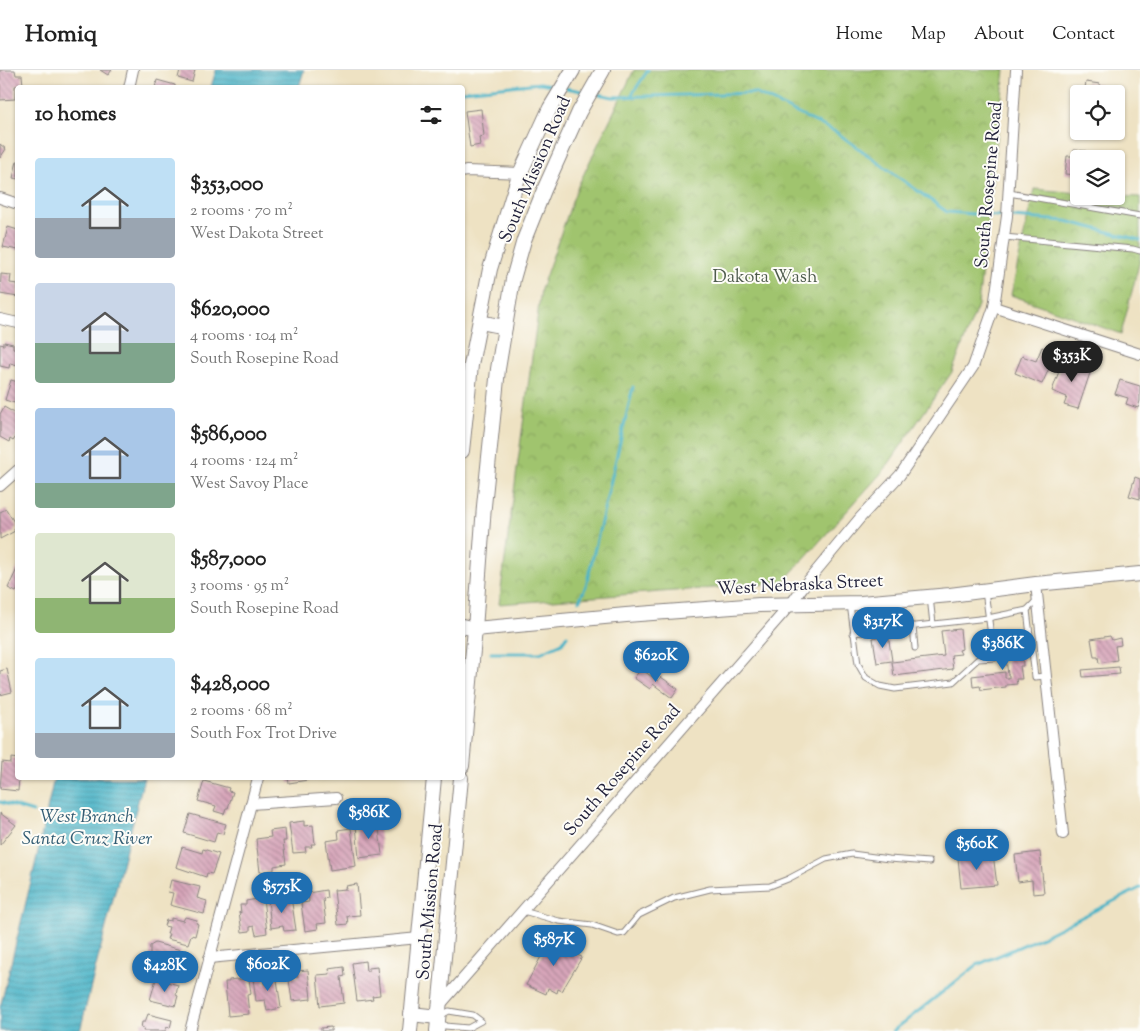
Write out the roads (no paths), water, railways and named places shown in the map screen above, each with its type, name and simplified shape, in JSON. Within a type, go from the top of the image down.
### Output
[{"type":"main road","name":"South Mission Road","points":[[465,423],[471,365],[490,269],[520,173],[550,108],[573,70]]},
{"type":"main road","name":"South Mission Road","points":[[465,707],[469,628],[498,369],[513,279],[524,240],[544,190],[579,112],[602,72]]},
{"type":"main road","points":[[480,322],[505,327]]},
{"type":"main road","name":"West Nebraska Street","points":[[469,628],[759,605],[890,600],[1140,574]]},
{"type":"main road","name":"South Mission Road","points":[[410,1031],[434,780]]},
{"type":"main road","name":"South Mission Road","points":[[437,1031],[461,780]]},
{"type":"main road","points":[[411,1014],[439,1011]]},
{"type":"street","points":[[130,85],[134,70]]},
{"type":"street","name":"South Rosepine Road","points":[[439,1011],[522,911],[791,604],[860,518],[900,475],[973,367],[994,307],[1007,216],[1016,70]]},
{"type":"street","points":[[465,171],[520,173]]},
{"type":"street","points":[[0,198],[15,203]]},
{"type":"street","points":[[994,307],[1140,354]]},
{"type":"street","points":[[0,319],[15,323]]},
{"type":"street","points":[[0,486],[15,473]]},
{"type":"street","points":[[1036,584],[1063,834]]},
{"type":"street","points":[[190,1031],[257,780]]},
{"type":"street","points":[[251,804],[336,798]]},
{"type":"street","points":[[209,958],[419,938]]},
{"type":"lane","points":[[1009,193],[1140,216]]},
{"type":"lane","points":[[1004,237],[1140,251]]},
{"type":"lane","points":[[850,603],[858,664],[866,678],[880,686],[895,689],[953,682],[978,659],[994,658],[985,590]]},
{"type":"lane","points":[[930,596],[933,624]]},
{"type":"lane","points":[[890,600],[894,628]]},
{"type":"lane","points":[[854,633],[988,618],[1027,610],[1038,600]]},
{"type":"lane","points":[[1027,610],[1035,677],[1046,676]]},
{"type":"lane","points":[[913,626],[915,648]]},
{"type":"lane","points":[[522,911],[559,921],[592,925],[618,934],[624,932],[639,914],[674,898],[710,889],[770,886],[788,879],[826,859],[852,854],[929,862]]},
{"type":"lane","points":[[439,1011],[473,1015],[481,1021],[468,1028],[445,1026],[439,1011]]},
{"type":"water","points":[[216,70],[304,70],[300,85],[212,85]]},
{"type":"water","name":"West Branch Santa Cruz River","points":[[54,780],[143,780],[80,1031],[0,1031],[0,1008]]},
{"type":"waterway","points":[[631,96],[648,70]]},
{"type":"waterway","name":"Dakota Wash","points":[[465,91],[540,83],[558,86]]},
{"type":"waterway","name":"Dakota Wash","points":[[566,88],[587,92]]},
{"type":"waterway","name":"Dakota Wash","points":[[593,93],[613,97],[755,93],[836,132],[947,212],[1066,221],[1140,240]]},
{"type":"waterway","points":[[579,601],[586,586],[633,387]]},
{"type":"waterway","points":[[491,653],[540,653],[562,643],[567,636]]},
{"type":"waterway","points":[[0,802],[33,812]]},
{"type":"waterway","points":[[893,1031],[977,965],[1042,937],[1140,888]]}]
